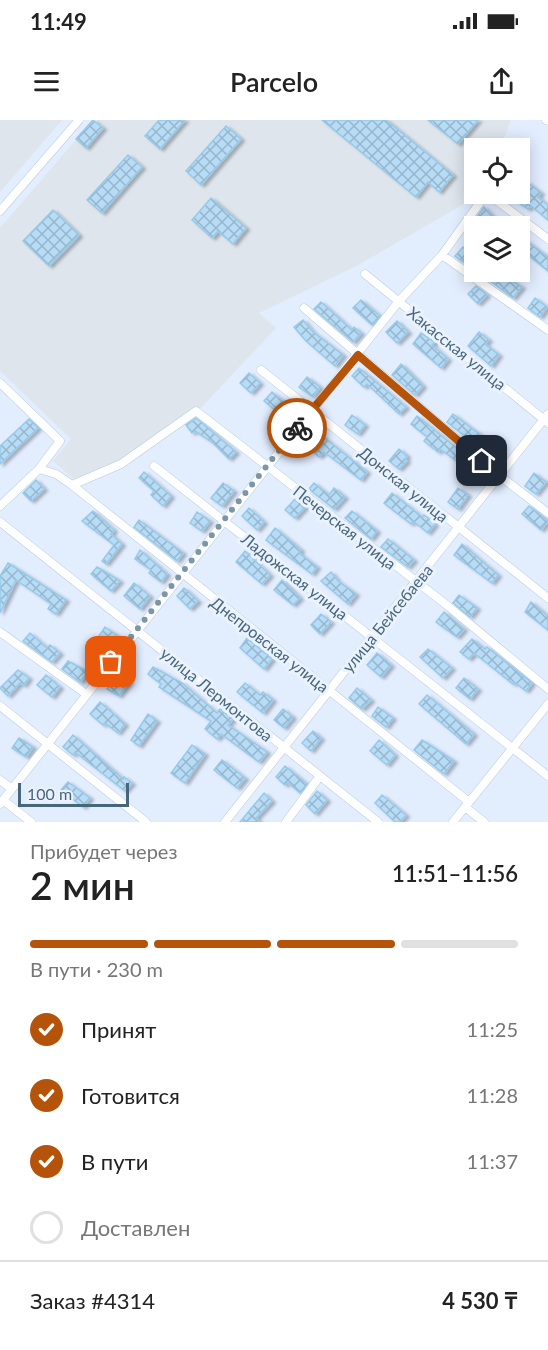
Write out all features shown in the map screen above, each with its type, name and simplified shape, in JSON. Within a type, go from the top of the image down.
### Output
[{"type":"street","points":[[0,211],[79,120]]},
{"type":"street","points":[[31,822],[2,802],[136,629],[399,301],[442,255],[480,204]]},
{"type":"street","points":[[501,204],[548,239]]},
{"type":"street","points":[[442,255],[548,330]]},
{"type":"street","name":"Хакасская улица","points":[[365,274],[547,419]]},
{"type":"street","points":[[304,308],[500,476],[548,513]]},
{"type":"street","name":"Донская улица","points":[[261,370],[548,598]]},
{"type":"street","points":[[0,383],[60,441],[39,469],[0,506]]},
{"type":"street","name":"Печерская улица","points":[[72,485],[121,464],[158,436],[198,412],[416,582],[548,689]]},
{"type":"street","name":"улица Бейсебаева","points":[[225,822],[547,419]]},
{"type":"street","name":"Ладожская улица","points":[[154,466],[373,636],[548,776]]},
{"type":"street","name":"Днепровская улица","points":[[39,469],[56,474],[72,485],[330,691],[467,805],[484,822]]},
{"type":"street","name":"улица Лермонтова","points":[[0,522],[378,822]]},
{"type":"street","points":[[0,632],[86,694]]},
{"type":"street","points":[[453,822],[548,704]]},
{"type":"street","points":[[0,706],[146,822]]},
{"type":"street","points":[[286,822],[320,776]]},
{"type":"street","points":[[0,780],[12,789]]},
{"type":"shaded area","points":[[0,120],[62,120],[0,192]]},
{"type":"shaded area","points":[[93,120],[96,123],[98,120],[511,120],[504,138],[464,138],[464,204],[358,265],[259,313],[276,328],[199,410],[99,475],[74,479],[53,461],[71,439],[0,371],[0,228]]},
{"type":"building","points":[[93,120],[103,128],[86,148],[76,139]]},
{"type":"building","points":[[159,120],[185,120],[160,149],[145,136]]},
{"type":"building","points":[[322,120],[386,120],[453,175],[439,192],[428,182],[416,197]]},
{"type":"building","points":[[428,120],[478,120],[458,144]]},
{"type":"building","points":[[226,126],[241,139],[201,185],[186,171]]},
{"type":"building","points":[[128,155],[142,167],[102,213],[87,200]]},
{"type":"building","points":[[530,184],[541,193],[538,197],[548,205],[548,220],[531,206],[528,209],[521,204],[530,204]]},
{"type":"building","points":[[211,198],[246,228],[233,244],[218,231],[212,238],[192,220]]},
{"type":"building","points":[[484,207],[492,216],[478,216]]},
{"type":"building","points":[[53,210],[79,235],[49,266],[23,241]]},
{"type":"building","points":[[530,244],[548,257],[548,271],[530,257]]},
{"type":"building","points":[[463,247],[464,248],[464,262],[455,256]]},
{"type":"building","points":[[492,282],[514,282],[522,287],[513,298]]},
{"type":"building","points":[[476,286],[487,295],[478,304],[468,294]]},
{"type":"building","points":[[535,298],[547,307],[540,317],[528,308]]},
{"type":"building","points":[[361,300],[380,316],[372,325],[353,308]]},
{"type":"building","points":[[321,302],[352,330],[354,327],[361,333],[353,342],[314,309]]},
{"type":"building","points":[[303,320],[313,332],[343,355],[335,366],[306,341],[294,327]]},
{"type":"building","points":[[397,321],[408,332],[397,343],[386,332]]},
{"type":"building","points":[[479,332],[489,340],[485,344],[499,355],[491,366],[468,346]]},
{"type":"building","points":[[421,333],[435,342],[432,345],[448,359],[441,368],[413,344]]},
{"type":"building","points":[[401,364],[423,386],[415,395],[392,375]]},
{"type":"building","points":[[359,368],[406,407],[399,414],[367,384],[364,387],[352,376]]},
{"type":"building","points":[[249,373],[260,383],[251,393],[240,383]]},
{"type":"building","points":[[307,377],[320,387],[313,397],[299,387]]},
{"type":"building","points":[[272,392],[298,414],[290,423],[264,401]]},
{"type":"building","points":[[453,414],[482,436],[475,444],[447,422]]},
{"type":"building","points":[[352,415],[365,425],[358,434],[345,425]]},
{"type":"building","points":[[417,416],[485,471],[480,478],[440,449],[438,452],[424,441],[427,437],[411,424]]},
{"type":"building","points":[[196,418],[236,452],[229,459],[213,443],[195,431],[192,433],[186,425]]},
{"type":"building","points":[[29,419],[38,428],[0,464],[0,446]]},
{"type":"building","points":[[321,435],[367,472],[361,480],[324,452],[319,457],[309,447]]},
{"type":"building","points":[[399,449],[407,456],[405,459],[407,461],[399,469],[389,461]]},
{"type":"building","points":[[144,472],[171,496],[163,506],[151,495],[154,491],[139,478]]},
{"type":"building","points":[[534,473],[546,482],[536,494],[525,486]]},
{"type":"building","points":[[36,480],[44,489],[31,501],[23,493]]},
{"type":"building","points":[[223,483],[234,491],[222,506],[211,498]]},
{"type":"building","points":[[314,483],[329,495],[334,488],[345,497],[334,509],[309,489]]},
{"type":"building","points":[[458,488],[468,495],[458,509],[448,502]]},
{"type":"building","points":[[392,493],[422,517],[424,515],[435,524],[428,533],[413,521],[411,524],[384,503]]},
{"type":"building","points":[[295,499],[305,507],[295,518],[285,510]]},
{"type":"building","points":[[529,506],[548,521],[541,530],[522,514]]},
{"type":"building","points":[[249,508],[264,522],[257,530],[242,516]]},
{"type":"building","points":[[93,511],[114,530],[111,534],[122,544],[106,564],[102,561],[114,545],[82,521]]},
{"type":"building","points":[[352,511],[377,531],[371,539],[345,518]]},
{"type":"building","points":[[197,512],[210,521],[202,531],[190,523]]},
{"type":"building","points":[[139,520],[183,553],[177,561],[134,527]]},
{"type":"building","points":[[275,528],[301,550],[299,553],[317,567],[312,574],[266,540]]},
{"type":"building","points":[[388,539],[414,560],[408,567],[381,547]]},
{"type":"building","points":[[462,544],[498,575],[492,583],[454,555]]},
{"type":"building","points":[[140,550],[167,574],[161,582],[149,573],[151,570],[135,559]]},
{"type":"building","points":[[245,551],[270,575],[262,584],[236,562]]},
{"type":"building","points":[[8,563],[66,600],[56,614],[48,609],[51,604],[16,580],[0,613],[0,576]]},
{"type":"building","points":[[97,567],[120,581],[111,591],[91,574]]},
{"type":"building","points":[[331,572],[338,581],[356,594],[348,604],[321,581]]},
{"type":"building","points":[[282,580],[300,598],[293,605],[274,590]]},
{"type":"building","points":[[134,583],[150,596],[140,609],[124,596]]},
{"type":"building","points":[[184,588],[198,601],[190,609],[177,596]]},
{"type":"building","points":[[459,595],[477,608],[470,617],[453,603]]},
{"type":"building","points":[[531,602],[548,616],[548,630],[525,612]]},
{"type":"building","points":[[444,612],[464,629],[457,637],[436,622]]},
{"type":"building","points":[[321,614],[331,622],[320,634],[311,625]]},
{"type":"building","points":[[105,627],[116,635],[97,664],[86,655]]},
{"type":"building","points":[[30,633],[47,648],[50,645],[60,653],[52,662],[23,641]]},
{"type":"building","points":[[247,638],[272,659],[264,669],[240,648]]},
{"type":"building","points":[[472,639],[485,649],[487,647],[532,683],[526,691],[514,682],[513,684],[474,653],[469,659],[460,652]]},
{"type":"building","points":[[428,649],[452,668],[443,678],[420,657]]},
{"type":"building","points":[[377,653],[391,665],[381,677],[367,665]]},
{"type":"building","points":[[68,661],[88,672],[80,682],[62,669]]},
{"type":"building","points":[[153,667],[182,683],[217,713],[220,709],[233,719],[228,725],[267,752],[259,762],[221,734],[217,739],[205,729],[211,721],[159,687],[161,684],[148,674]]},
{"type":"building","points":[[18,670],[29,678],[24,685],[20,683],[8,696],[0,688]]},
{"type":"building","points":[[117,674],[129,682],[119,696],[107,689]]},
{"type":"building","points":[[46,675],[60,687],[52,697],[37,685]]},
{"type":"building","points":[[464,678],[478,689],[470,699],[456,688]]},
{"type":"building","points":[[245,683],[260,695],[263,692],[273,700],[263,713],[237,692]]},
{"type":"building","points":[[357,688],[371,700],[362,709],[349,698]]},
{"type":"building","points":[[427,695],[474,734],[466,744],[419,704]]},
{"type":"building","points":[[100,702],[125,724],[118,733],[105,723],[103,725],[90,714]]},
{"type":"building","points":[[378,707],[393,718],[386,727],[372,716]]},
{"type":"building","points":[[283,709],[293,717],[284,728],[274,720]]},
{"type":"building","points":[[148,714],[157,721],[139,746],[131,740]]},
{"type":"building","points":[[313,731],[321,738],[311,751],[302,743]]},
{"type":"building","points":[[73,735],[123,779],[124,777],[132,783],[125,791],[75,752],[73,755],[63,747]]},
{"type":"building","points":[[19,738],[33,747],[26,757],[12,748]]},
{"type":"building","points":[[379,740],[395,755],[387,765],[370,751]]},
{"type":"building","points":[[422,740],[454,761],[444,774],[414,750]]},
{"type":"building","points":[[192,745],[205,754],[185,783],[171,773]]},
{"type":"building","points":[[222,760],[245,778],[237,788],[214,770]]},
{"type":"building","points":[[285,766],[307,784],[300,793],[287,782],[285,785],[276,777]]},
{"type":"building","points":[[68,782],[90,798],[83,807],[61,790]]},
{"type":"building","points":[[317,791],[327,800],[315,814],[306,805]]},
{"type":"building","points":[[264,793],[272,801],[256,818],[260,822],[240,822]]},
{"type":"building","points":[[382,795],[406,815],[400,822],[395,822],[375,803]]},
{"type":"way so far","points":[[111,662],[297,428]]},
{"type":"route","points":[[297,428],[358,355],[482,461]]}]
